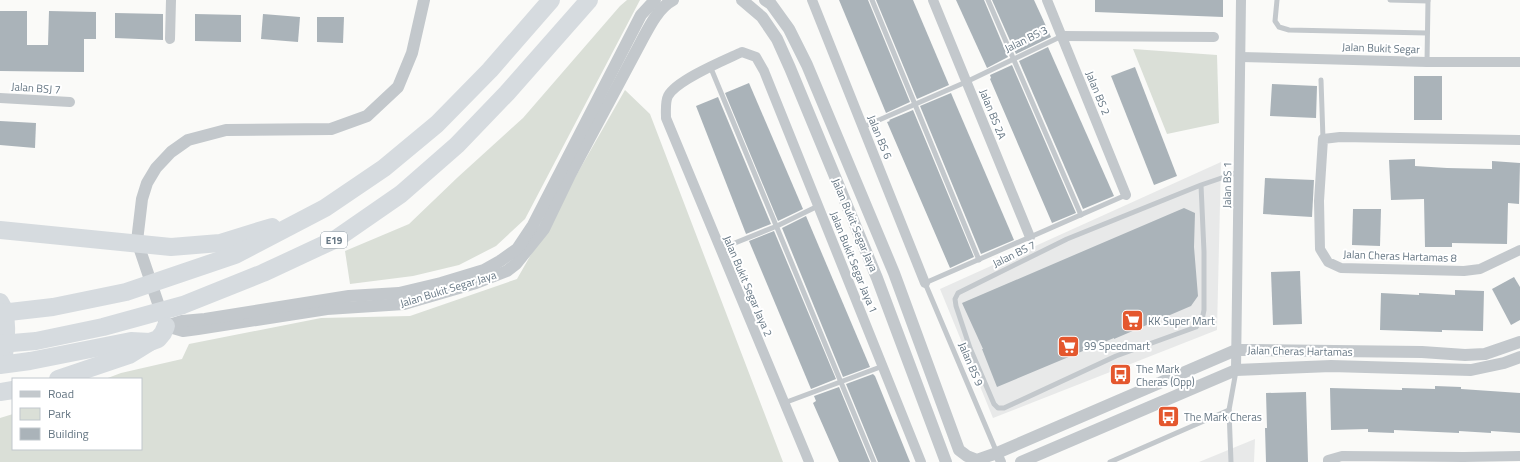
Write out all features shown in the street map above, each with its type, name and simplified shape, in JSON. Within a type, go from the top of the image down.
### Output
[{"type":"highway","points":[[0,313],[53,307],[126,292],[235,255],[325,208],[384,168],[437,124],[490,70],[552,0]]},
{"type":"highway","name":"E19","points":[[0,344],[36,341],[103,328],[183,305],[263,273],[336,239],[401,194],[457,145],[506,93],[589,0]]},
{"type":"highway","points":[[0,230],[171,247],[220,242],[273,227],[325,208]]},
{"type":"highway","points":[[0,301],[4,307],[6,333],[0,373]]},
{"type":"highway","points":[[61,378],[128,355],[158,339],[166,326]]},
{"type":"highway","points":[[0,365],[30,361],[131,341],[150,342]]},
{"type":"highway","points":[[0,392],[12,390]]},
{"type":"street","points":[[170,39],[171,0]]},
{"type":"street","points":[[166,326],[137,241],[142,199],[147,183],[156,168],[171,152],[188,140],[226,130],[331,129],[368,116],[398,87],[412,53],[424,0]]},
{"type":"street","name":"Jalan Bukit Segar Jaya","points":[[166,326],[182,320],[205,319],[349,296],[399,293],[441,283],[484,270],[500,261],[517,249],[534,225],[641,15],[655,0]]},
{"type":"street","name":"Jalan Bukit Segar Jaya","points":[[166,326],[183,331],[198,330],[327,309],[404,304],[476,282],[506,271],[516,264],[544,229],[570,175],[653,21],[666,4],[673,0]]},
{"type":"street","name":"Jalan Bukit Segar Jaya","points":[[742,0],[762,17],[777,39],[790,68],[877,278],[946,462]]},
{"type":"street","name":"Jalan Bukit Segar Jaya","points":[[765,0],[771,4],[789,29],[810,72],[894,273],[959,450]]},
{"type":"street","name":"Jalan BS 6","points":[[812,0],[926,283]]},
{"type":"street","name":"Jalan BS 2A","points":[[934,0],[1030,238]]},
{"type":"street","name":"Jalan BS 2","points":[[1047,0],[1126,195]]},
{"type":"street","name":"Jalan BS 1","points":[[1236,370],[1241,0]]},
{"type":"street","name":"Jalan BS 3","points":[[1062,36],[1214,36]]},
{"type":"street","name":"Jalan Bukit Segar Jaya 1","points":[[666,118],[667,98],[674,87],[710,66],[742,52],[756,57],[764,71],[922,462]]},
{"type":"street","name":"Jalan Bukit Segar","points":[[1240,57],[1427,62],[1520,62]]},
{"type":"street","name":"Jalan BSJ 7","points":[[0,98],[70,102]]},
{"type":"street","name":"Jalan Bukit Segar Jaya 2","points":[[666,118],[809,462]]},
{"type":"street","points":[[1323,139],[1340,137],[1520,140]]},
{"type":"street","name":"Jalan Cheras Hartamas 8","points":[[1323,139],[1319,201],[1320,250],[1328,262],[1341,268],[1464,271],[1480,269],[1520,250]]},
{"type":"street","name":"Jalan Cheras Hartamas","points":[[959,450],[967,456],[977,460],[999,457],[1236,350],[1472,355],[1485,354],[1520,342]]},
{"type":"street","name":"Jalan Cheras Hartamas","points":[[1021,462],[1236,370],[1331,366],[1471,370],[1504,364],[1520,357]]},
{"type":"street","points":[[1328,462],[1328,460],[1342,456],[1464,459],[1520,456]]},
{"type":"lane","points":[[872,0],[979,260]]},
{"type":"lane","points":[[988,0],[1081,215]]},
{"type":"lane","points":[[1277,0],[1275,21],[1279,27],[1289,30],[1426,33]]},
{"type":"lane","points":[[1390,0],[1428,1],[1426,33],[1427,62]]},
{"type":"lane","name":"Jalan BS 3","points":[[863,127],[966,82],[1062,36]]},
{"type":"lane","points":[[710,66],[874,462]]},
{"type":"lane","name":"Jalan Cheras Hartamas 8","points":[[1321,80],[1323,139]]},
{"type":"lane","points":[[1201,185],[1239,172]]},
{"type":"lane","name":"Jalan BS 7","points":[[1201,185],[1204,252],[1204,310],[1202,320],[1196,327],[1116,356],[1004,408],[998,408],[994,404],[970,348],[956,306],[955,299],[958,293],[1067,239],[1201,185]]},
{"type":"lane","points":[[926,283],[1126,195]]},
{"type":"lane","points":[[720,249],[777,226],[818,206]]},
{"type":"lane","name":"Jalan BS 9","points":[[926,283],[999,457]]},
{"type":"lane","points":[[784,403],[883,366]]},
{"type":"lane","points":[[1229,461],[1229,410],[1236,370]]},
{"type":"lane","points":[[1110,462],[1229,410]]},
{"type":"shaded area","points":[[1221,162],[1217,330],[993,418],[940,289]]},
{"type":"shaded area","points":[[1255,439],[1254,462],[1199,462]]},
{"type":"green space","points":[[627,0],[640,0],[525,219],[496,246],[459,265],[413,276],[350,284],[345,251],[409,224],[523,118],[620,6]]},
{"type":"green space","points":[[1133,49],[1217,55],[1219,123],[1167,134]]},
{"type":"green space","points":[[625,90],[650,114],[783,462],[0,462],[0,418],[12,414],[12,450],[142,450],[142,378],[108,378],[121,373],[182,359],[189,344],[321,318],[410,316],[517,279]]},
{"type":"building","points":[[839,0],[868,0],[910,102],[886,113]]},
{"type":"building","points":[[876,0],[913,0],[949,85],[917,99]]},
{"type":"building","points":[[956,0],[984,0],[1008,57],[987,68]]},
{"type":"building","points":[[992,0],[1034,0],[1051,37],[1016,54]]},
{"type":"building","points":[[1095,0],[1223,0],[1223,17],[1095,12]]},
{"type":"building","points":[[0,11],[27,11],[27,45],[48,45],[49,11],[96,12],[96,39],[84,39],[84,72],[0,71]]},
{"type":"building","points":[[115,13],[163,14],[163,40],[115,38]]},
{"type":"building","points":[[195,14],[241,15],[241,42],[195,41]]},
{"type":"building","points":[[263,14],[300,17],[298,42],[261,39]]},
{"type":"building","points":[[317,17],[344,17],[343,43],[317,42]]},
{"type":"building","points":[[1048,47],[1114,196],[1083,209],[1019,61]]},
{"type":"building","points":[[1012,65],[1076,213],[1052,223],[990,79],[990,75]]},
{"type":"building","points":[[1135,67],[1177,176],[1154,185],[1111,76]]},
{"type":"building","points":[[1414,76],[1442,76],[1442,120],[1414,120]]},
{"type":"building","points":[[749,83],[803,209],[778,221],[725,93]]},
{"type":"building","points":[[1272,84],[1317,86],[1316,118],[1270,116]]},
{"type":"building","points":[[951,93],[1014,240],[981,254],[920,106]]},
{"type":"building","points":[[718,97],[771,224],[746,234],[696,106]]},
{"type":"building","points":[[913,110],[974,257],[950,268],[887,122]]},
{"type":"building","points":[[0,121],[36,123],[35,148],[0,145]]},
{"type":"building","points":[[1415,159],[1415,166],[1447,168],[1492,169],[1492,161],[1520,163],[1519,204],[1508,203],[1507,244],[1452,243],[1452,247],[1425,247],[1424,199],[1391,200],[1389,160]]},
{"type":"building","points":[[1265,178],[1314,180],[1312,217],[1263,214]]},
{"type":"building","points":[[1184,208],[1195,213],[1194,247],[1198,296],[1191,306],[997,387],[983,349],[962,303]]},
{"type":"building","points":[[1353,209],[1381,209],[1380,246],[1352,245]]},
{"type":"building","points":[[806,216],[870,367],[843,377],[782,228]]},
{"type":"building","points":[[774,231],[836,379],[811,389],[749,241]]},
{"type":"building","points":[[1300,271],[1302,324],[1273,325],[1271,272]]},
{"type":"building","points":[[1514,277],[1520,287],[1520,320],[1511,325],[1492,289]]},
{"type":"building","points":[[1455,290],[1484,291],[1483,331],[1442,330],[1442,332],[1380,330],[1381,293],[1455,295]]},
{"type":"building","points":[[873,374],[910,462],[878,462],[846,384]]},
{"type":"building","points":[[1435,386],[1520,393],[1520,433],[1459,431],[1459,433],[1394,430],[1394,433],[1368,432],[1368,429],[1331,430],[1330,388],[1402,390],[1402,388],[1435,389]]},
{"type":"building","points":[[839,387],[870,462],[839,462],[813,403],[816,401],[814,396]]},
{"type":"building","points":[[1306,392],[1308,462],[1266,462],[1266,393]]},
{"type":"place","name":"KK Super Mart","points":[[1133,321]]},
{"type":"place","name":"99 Speedmart","points":[[1068,346]]},
{"type":"place","name":"The Mark Cheras (Opp)","points":[[1120,375]]},
{"type":"place","name":"The Mark Cheras","points":[[1169,417]]}]
